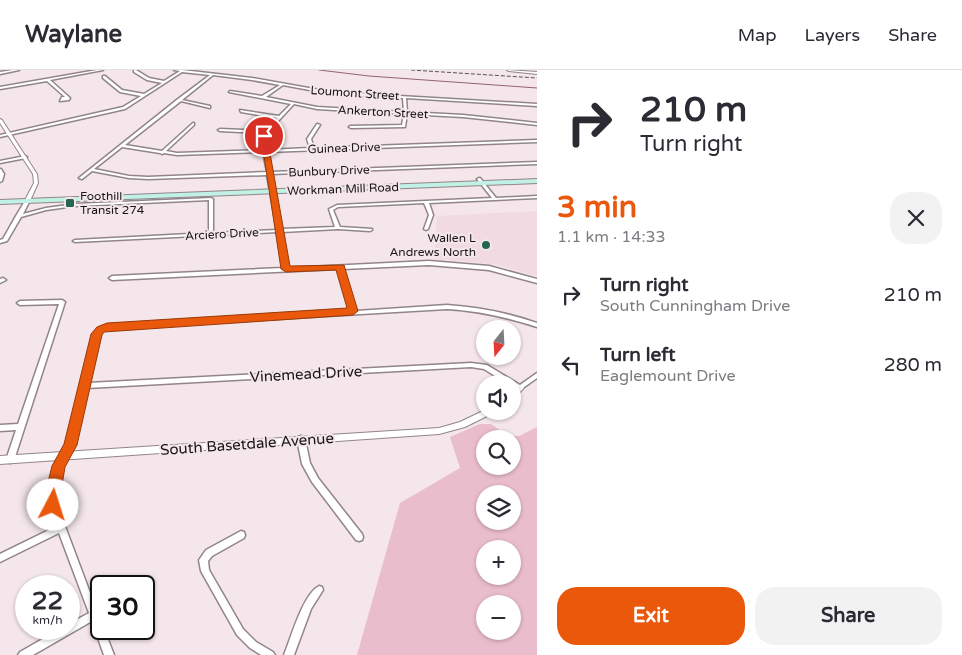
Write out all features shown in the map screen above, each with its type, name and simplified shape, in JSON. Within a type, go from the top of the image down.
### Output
[{"type":"main road","name":"Workman Mill Road","points":[[0,202],[537,177]]},
{"type":"main road","name":"Workman Mill Road","points":[[481,181],[537,181]]},
{"type":"main road","name":"Workman Mill Road","points":[[0,198],[28,200]]},
{"type":"street","points":[[0,73],[18,70]]},
{"type":"street","points":[[0,88],[102,70]]},
{"type":"street","name":"Loumont Street","points":[[175,70],[332,93],[537,105]]},
{"type":"street","points":[[509,70],[537,72]]},
{"type":"street","points":[[524,70],[537,72]]},
{"type":"street","points":[[135,71],[148,79],[163,82]]},
{"type":"street","points":[[0,136],[118,110],[128,106],[181,72]]},
{"type":"street","points":[[81,178],[212,75]]},
{"type":"street","points":[[104,77],[121,91],[143,95]]},
{"type":"street","points":[[48,80],[66,99],[60,103]]},
{"type":"street","points":[[263,96],[282,85]]},
{"type":"street","name":"Ankerton Street","points":[[230,92],[338,110],[493,119],[537,124]]},
{"type":"street","points":[[351,127],[404,126],[406,124],[406,113],[404,97]]},
{"type":"street","points":[[179,100],[209,107]]},
{"type":"street","points":[[286,269],[274,190],[263,140],[266,132],[293,103]]},
{"type":"street","points":[[241,111],[279,117]]},
{"type":"street","points":[[450,116],[451,124]]},
{"type":"street","points":[[492,129],[493,119]]},
{"type":"street","points":[[0,120],[36,177],[36,183],[28,200],[1,242]]},
{"type":"street","points":[[162,153],[193,124]]},
{"type":"street","points":[[312,149],[309,139],[318,125]]},
{"type":"street","points":[[220,130],[266,132]]},
{"type":"street","name":"Guinea Drive","points":[[121,146],[177,154],[537,141]]},
{"type":"street","points":[[0,162],[25,157]]},
{"type":"street","name":"Bunbury Drive","points":[[91,170],[128,177],[148,178],[537,163]]},
{"type":"street","points":[[0,170],[0,181]]},
{"type":"street","points":[[481,181],[495,199]]},
{"type":"street","points":[[338,228],[331,209],[333,207],[537,197]]},
{"type":"street","points":[[18,216],[75,205],[211,199],[212,235]]},
{"type":"street","points":[[426,202],[431,215],[426,229]]},
{"type":"street","name":"Arciero Drive","points":[[75,241],[338,228],[370,230]]},
{"type":"street","points":[[112,278],[429,263],[458,264],[505,271],[537,281]]},
{"type":"street","points":[[340,267],[353,311]]},
{"type":"street","points":[[10,460],[62,302],[20,303]]},
{"type":"street","points":[[90,604],[53,505],[53,490],[59,466],[70,445],[86,386],[97,334],[101,329],[107,327],[353,311],[446,307],[474,308],[504,314],[537,325]]},
{"type":"street","name":"Vinemead Drive","points":[[86,386],[471,365],[485,367],[498,375]]},
{"type":"street","points":[[521,387],[537,375]]},
{"type":"street","name":"South Basetdale Avenue","points":[[0,460],[438,431],[462,425],[476,418]]},
{"type":"street","points":[[0,428],[20,427]]},
{"type":"street","points":[[301,439],[306,464],[315,480],[359,537]]},
{"type":"street","points":[[0,558],[61,528]]},
{"type":"street","points":[[241,535],[209,553],[203,560],[204,571],[240,632],[253,645],[270,655]]},
{"type":"street","points":[[289,655],[307,606],[320,590]]},
{"type":"street","points":[[23,655],[90,617]]},
{"type":"street","points":[[103,640],[109,655]]},
{"type":"shaded area","name":"Wallen L Andrews North","points":[[537,211],[537,276],[494,264],[434,259],[437,216]]},
{"type":"shaded area","points":[[480,424],[491,424],[500,430],[476,430],[476,475],[521,475],[521,435],[537,427],[537,655],[357,655],[400,503],[460,468],[450,437]]},
{"type":"waterway","points":[[319,70],[369,76],[537,88]]},
{"type":"railway","points":[[411,70],[537,78]]},
{"type":"place","name":"Foothill Transit 274","points":[[70,203]]},
{"type":"place","name":"Wallen L Andrews North","points":[[486,245]]},
{"type":"route","points":[[53,505],[53,490],[59,466],[70,445],[86,386],[97,334],[101,329],[107,327],[353,311],[340,267],[286,269],[263,140],[264,136]]}]
